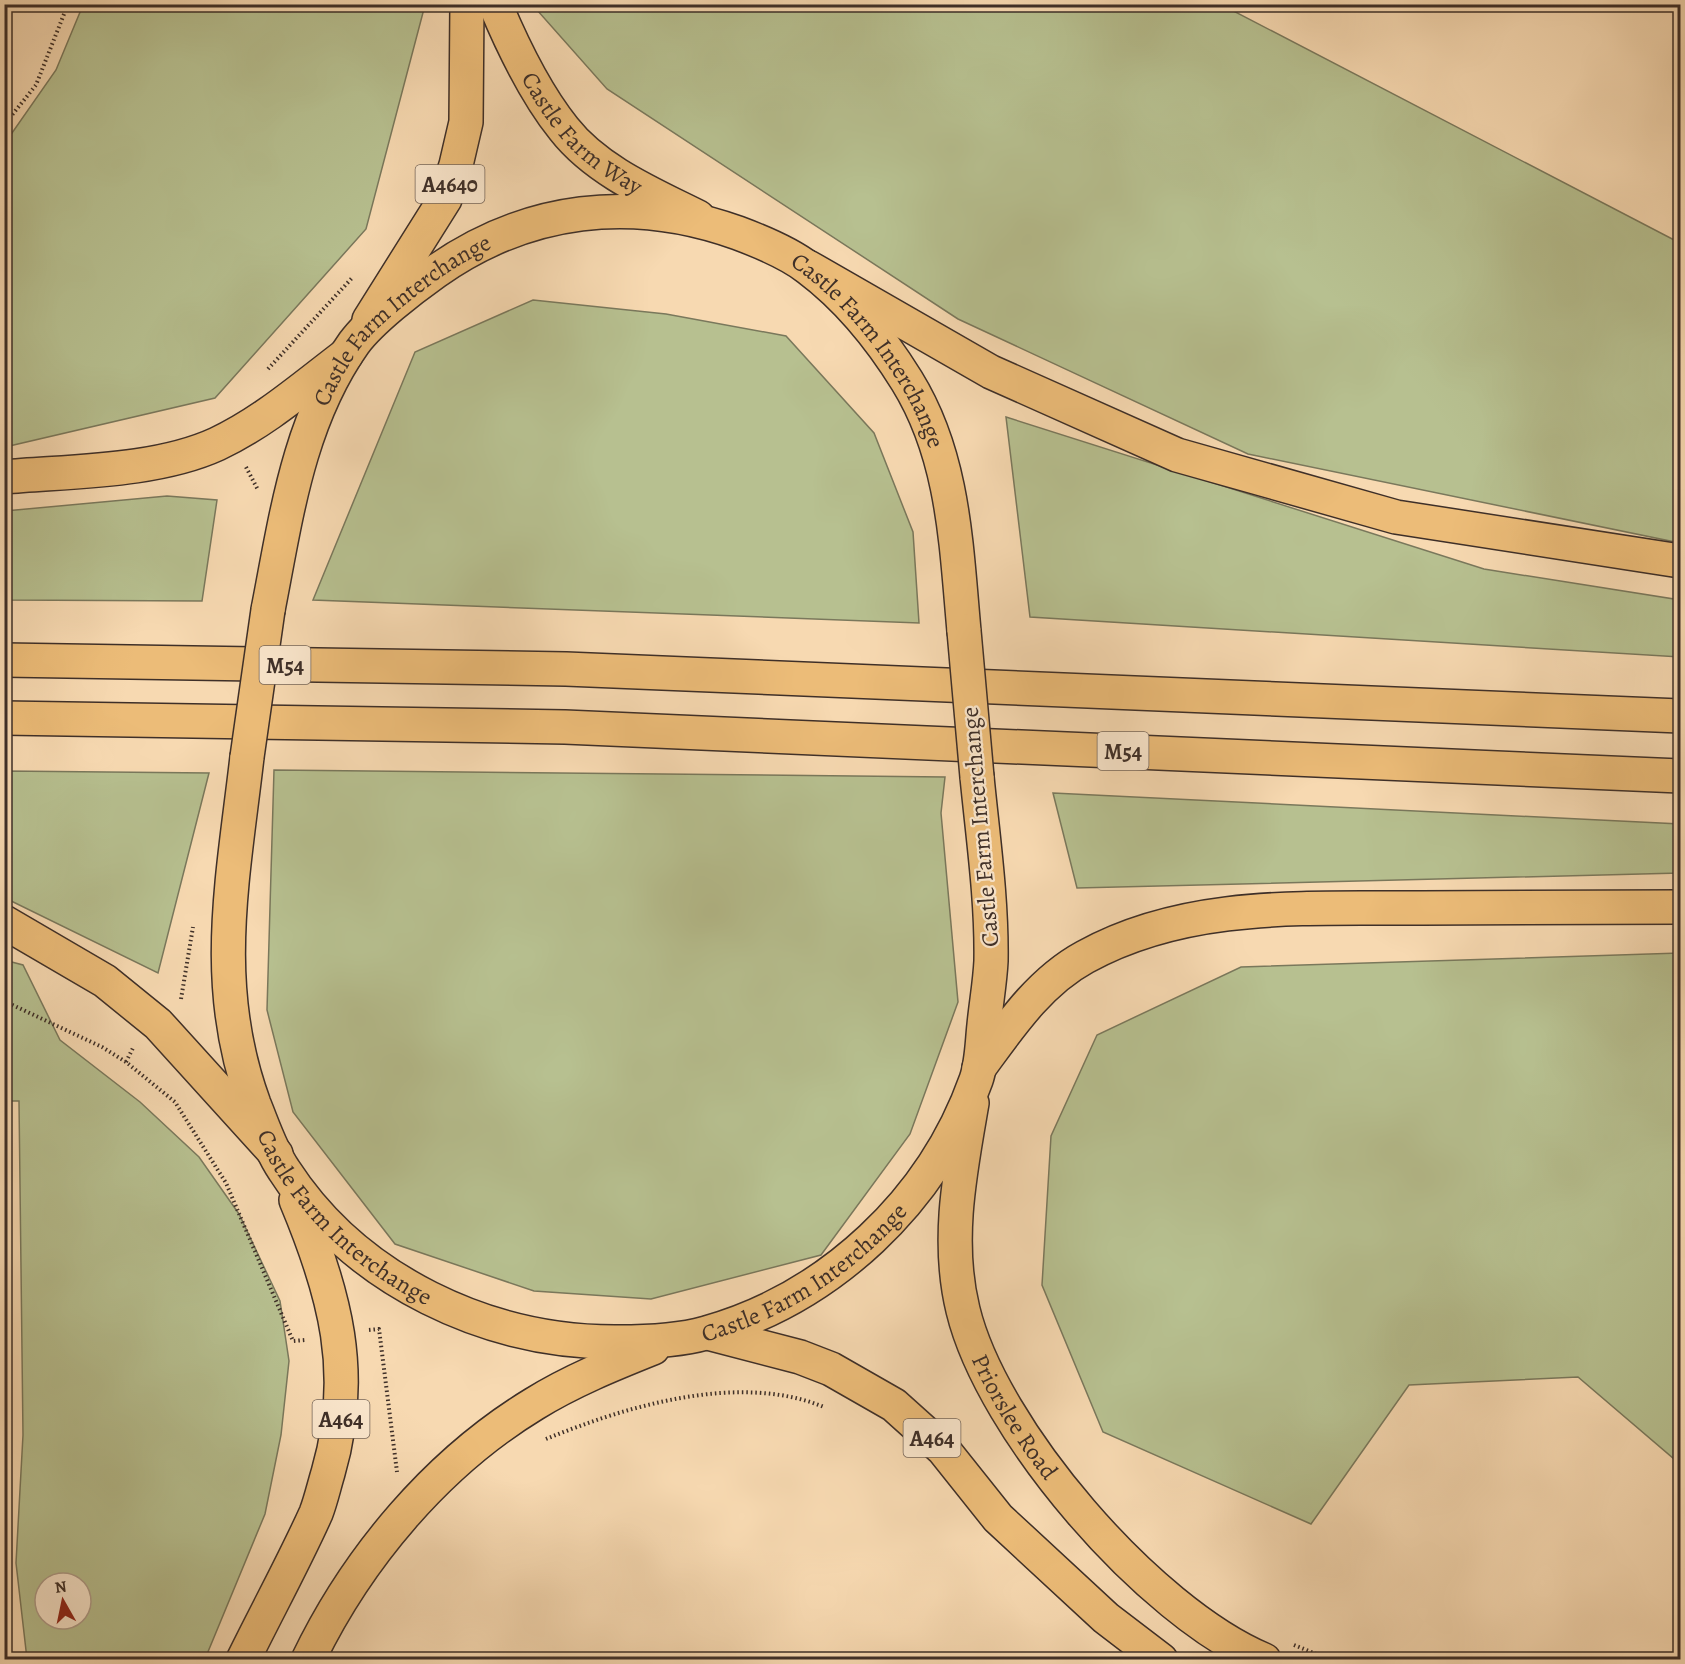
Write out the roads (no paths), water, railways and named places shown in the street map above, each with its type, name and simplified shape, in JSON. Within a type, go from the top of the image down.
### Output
[{"type":"main road","name":"A4640","points":[[352,347],[445,199],[466,122],[467,4]]},
{"type":"main road","name":"Castle Farm Way","points":[[495,4],[518,56],[564,130],[603,165],[636,187],[710,223]]},
{"type":"main road","name":"Castle Farm Interchange","points":[[594,211],[634,211],[710,223],[760,241],[808,267],[868,325],[908,382],[933,434],[949,489],[978,777],[991,962],[977,1074],[953,1132],[921,1183],[890,1222],[858,1252],[815,1283],[761,1311],[692,1336],[588,1342],[537,1336],[487,1323],[433,1301],[363,1257],[331,1228],[279,1161],[248,1088],[230,1010],[227,972],[228,926],[247,757],[268,610],[290,496],[315,414],[352,347],[415,286],[465,251],[493,236],[528,223],[594,211]]},
{"type":"main road","points":[[808,267],[991,372],[1177,455],[1396,517],[1680,561]]},
{"type":"main road","points":[[4,477],[131,466],[182,456],[215,445],[249,427],[352,347]]},
{"type":"main road","name":"M54","points":[[4,660],[566,669],[1680,716]]},
{"type":"main road","name":"M54","points":[[4,718],[565,727],[1680,776]]},
{"type":"main road","points":[[977,1074],[1035,997],[1060,974],[1085,957],[1158,927],[1257,909],[1680,907]]},
{"type":"main road","points":[[4,922],[105,981],[158,1024],[279,1161]]},
{"type":"main road","name":"Priorslee Road","points":[[977,1074],[956,1199],[954,1242],[963,1310],[987,1376],[1010,1417],[1041,1459],[1119,1553],[1164,1594],[1201,1622],[1264,1659]]},
{"type":"main road","name":"A464","points":[[243,1659],[317,1510],[341,1417],[342,1382],[338,1334],[320,1262],[279,1161]]},
{"type":"main road","points":[[308,1659],[322,1630],[369,1559],[420,1498],[469,1451],[535,1404],[583,1378],[692,1336]]},
{"type":"main road","name":"A464","points":[[692,1336],[801,1357],[831,1369],[894,1405],[943,1449],[998,1518],[1106,1618],[1161,1659]]}]
